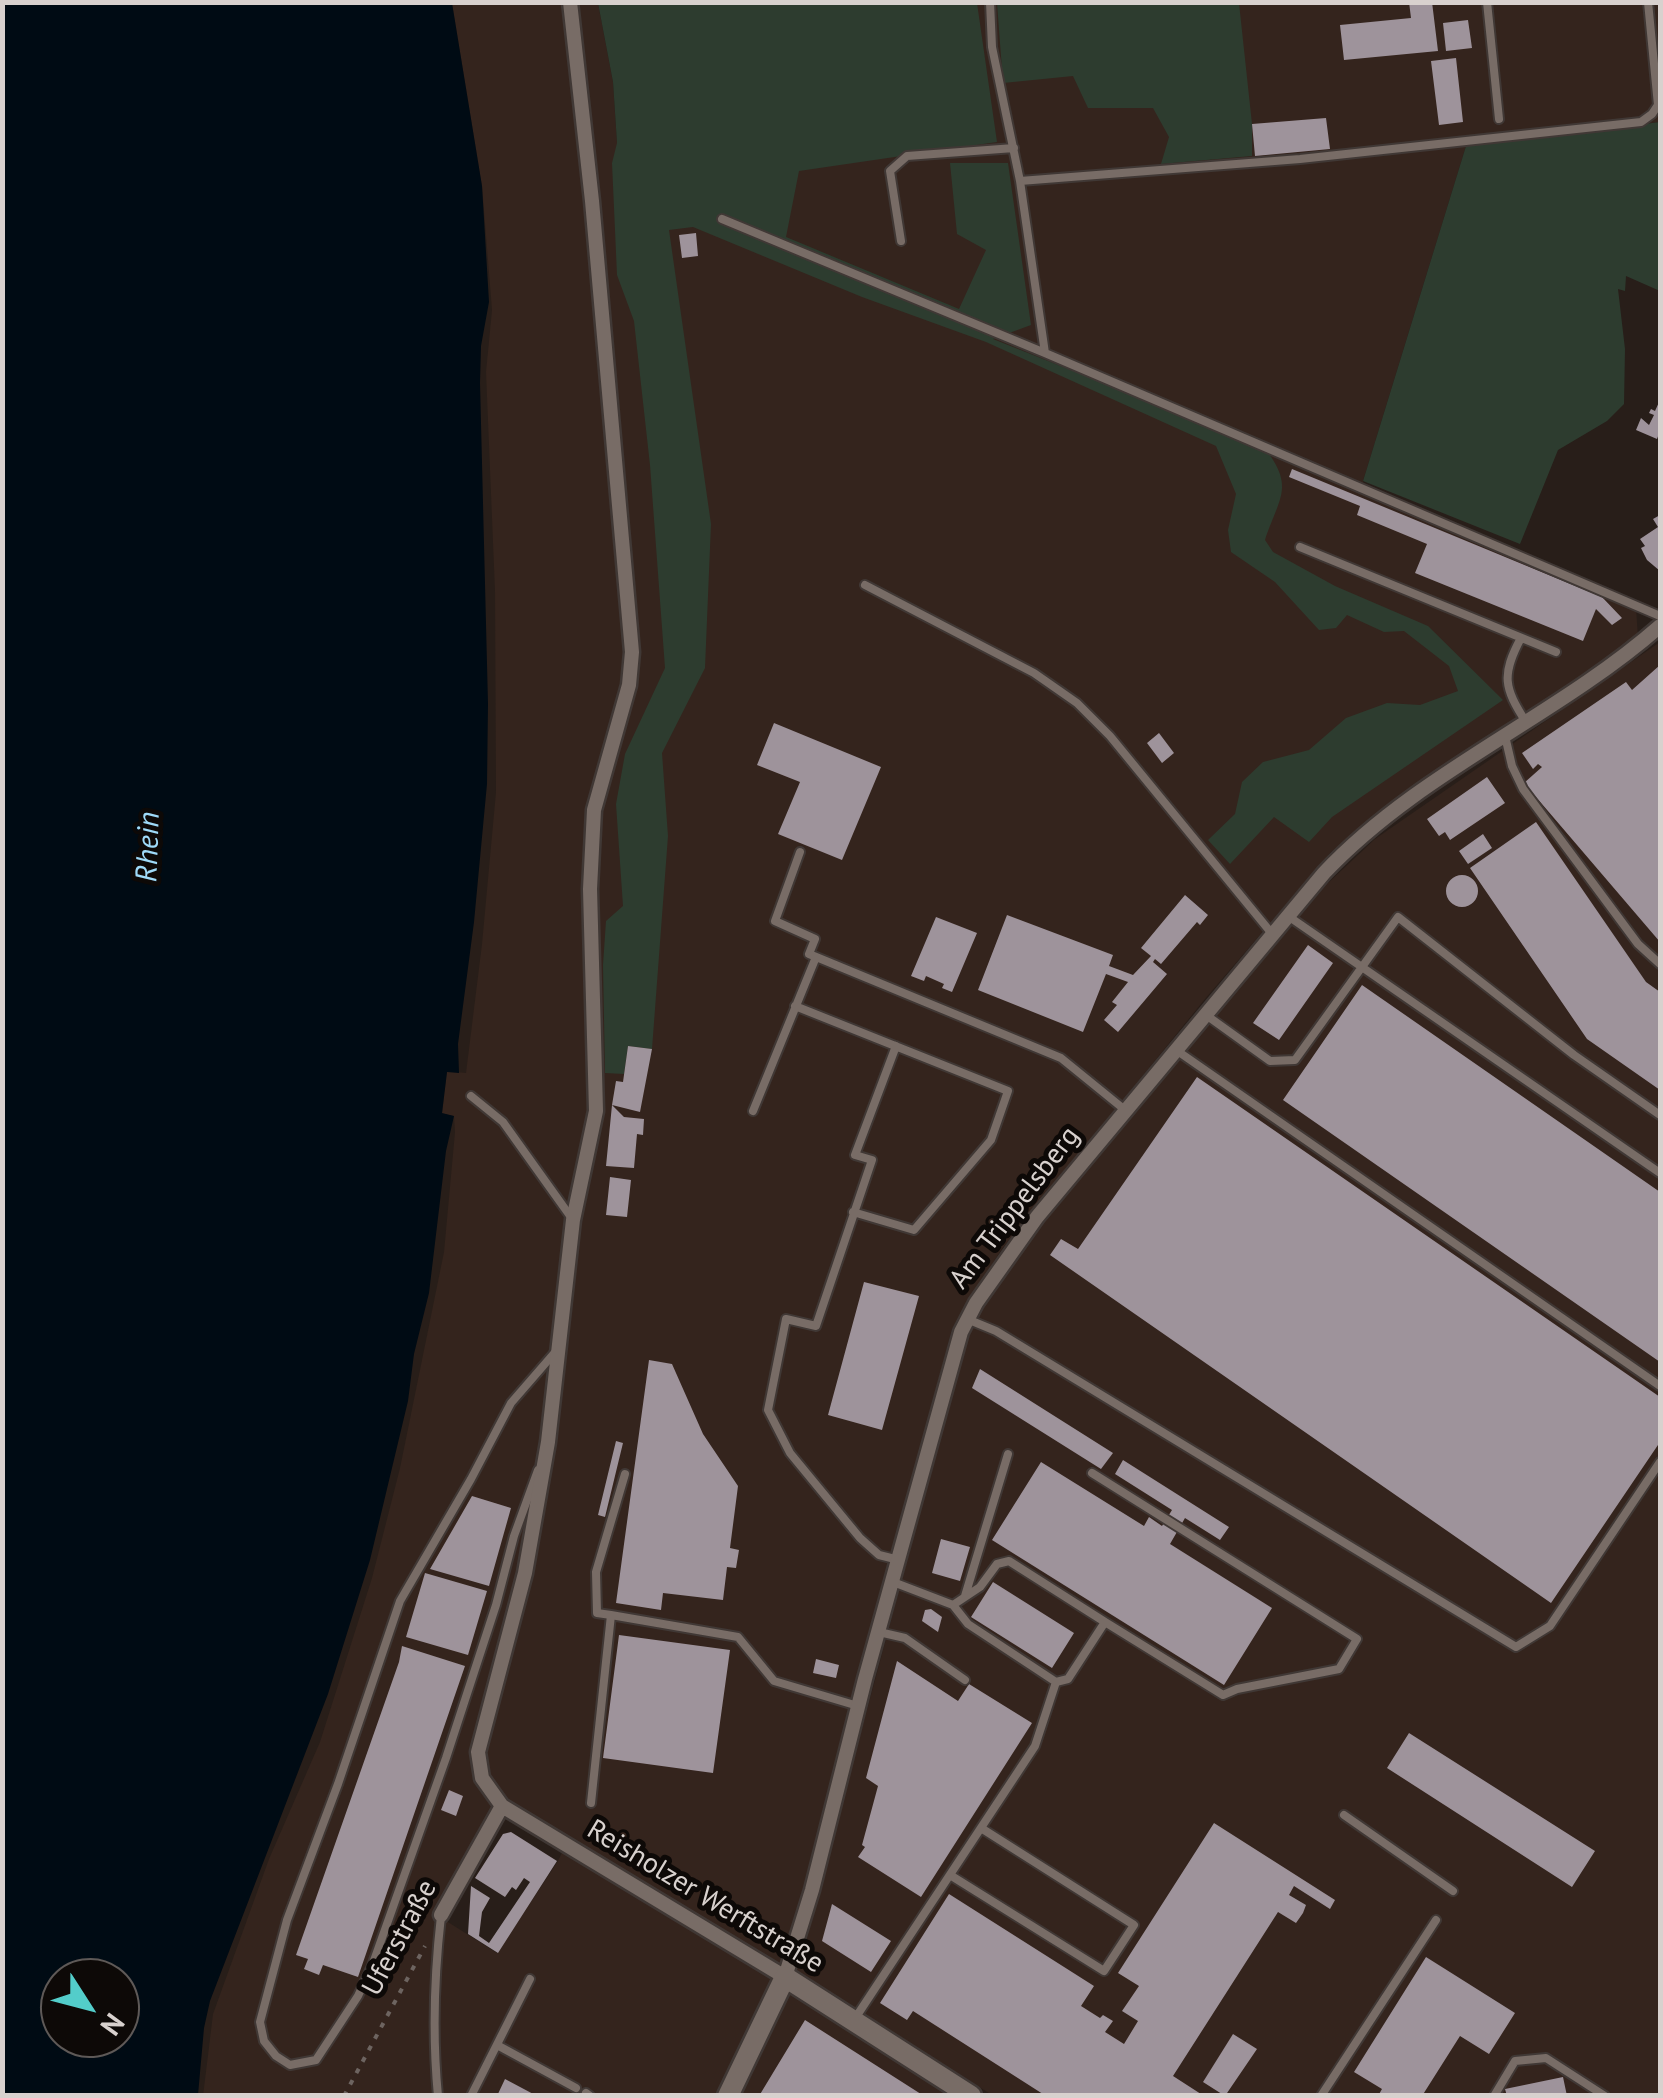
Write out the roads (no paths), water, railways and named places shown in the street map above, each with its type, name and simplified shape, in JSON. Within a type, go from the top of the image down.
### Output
[{"type":"street","points":[[502,1806],[482,1778],[478,1752],[526,1573],[548,1442],[572,1220],[596,1111],[590,890],[594,810],[629,685],[632,652],[592,201],[570,2]]},
{"type":"street","name":"Am Trippelsberg","points":[[728,2096],[785,1977],[812,1890],[858,1706],[960,1332],[967,1319],[1038,1216],[1324,873],[1368,828],[1660,626]]},
{"type":"street","name":"Uferstraße","points":[[441,1915],[502,1806]]},
{"type":"street","name":"Reisholzer Werftstraße","points":[[502,1806],[785,1977],[971,2096]]},
{"type":"lane","points":[[990,2],[992,47],[1020,181],[1045,354]]},
{"type":"lane","points":[[1487,2],[1499,119]]},
{"type":"lane","points":[[1020,181],[1300,158],[1641,122],[1658,105],[1648,2]]},
{"type":"lane","points":[[901,241],[890,171],[907,156],[1014,148]]},
{"type":"lane","points":[[722,220],[1660,616]]},
{"type":"lane","points":[[1300,547],[1556,652]]},
{"type":"lane","points":[[864,585],[1034,673],[1077,703],[1110,736],[1273,935]]},
{"type":"lane","points":[[1521,638],[1510,660],[1507,687],[1526,722]]},
{"type":"lane","points":[[1505,736],[1512,766],[1523,789],[1638,944],[1660,964]]},
{"type":"lane","points":[[800,852],[775,921],[815,939],[809,954],[1061,1058],[1125,1110]]},
{"type":"lane","points":[[1288,916],[1660,1172]]},
{"type":"lane","points":[[1206,1014],[1270,1061],[1291,1062],[1398,917],[1574,1055],[1660,1115]]},
{"type":"lane","points":[[753,1111],[816,957]]},
{"type":"lane","points":[[795,1006],[1008,1091],[991,1140],[914,1230],[853,1212]]},
{"type":"lane","points":[[896,1046],[855,1155],[872,1160],[816,1326],[786,1319],[768,1410],[790,1453],[860,1538],[880,1556],[899,1560]]},
{"type":"lane","points":[[1176,1050],[1660,1386]]},
{"type":"lane","points":[[471,1096],[503,1122],[572,1220]]},
{"type":"lane","points":[[967,1319],[996,1331],[1516,1647],[1550,1626],[1660,1462]]},
{"type":"lane","points":[[548,1442],[514,1536],[496,1606],[446,1758],[372,1966],[358,1996],[316,2060],[290,2065],[264,2042],[260,2022],[287,1920],[400,1601],[492,1443],[510,1403],[557,1350]]},
{"type":"lane","points":[[965,1596],[1008,1454]]},
{"type":"lane","points":[[953,1606],[980,1587],[997,1564],[1010,1561],[1223,1695],[1339,1669],[1357,1639],[1092,1473]]},
{"type":"lane","points":[[626,1474],[596,1572],[597,1614],[738,1637],[774,1680],[858,1706]]},
{"type":"lane","points":[[893,1582],[953,1606],[968,1624],[1056,1682],[1068,1679],[1106,1622]]},
{"type":"lane","points":[[591,1803],[612,1615]]},
{"type":"lane","points":[[879,1632],[904,1638],[964,1680]]},
{"type":"lane","points":[[854,2020],[1035,1746],[1056,1682]]},
{"type":"lane","points":[[1344,1815],[1453,1891]]},
{"type":"lane","points":[[950,1875],[1104,1971],[1134,1925],[981,1828]]},
{"type":"lane","points":[[438,2096],[432,2043],[433,1986],[441,1915]]},
{"type":"lane","points":[[1321,2096],[1436,1920]]},
{"type":"lane","points":[[470,2096],[530,1979]]},
{"type":"lane","points":[[497,2045],[576,2088]]},
{"type":"lane","points":[[1494,2096],[1515,2061],[1546,2058],[1605,2096]]},
{"type":"water","name":"Rhein","points":[[3,2],[452,3],[482,186],[489,302],[481,346],[480,383],[487,784],[458,1044],[459,1073],[447,1072],[442,1113],[454,1116],[446,1151],[429,1293],[370,1560],[328,1694],[210,2001],[198,2095],[3,2095]]}]
